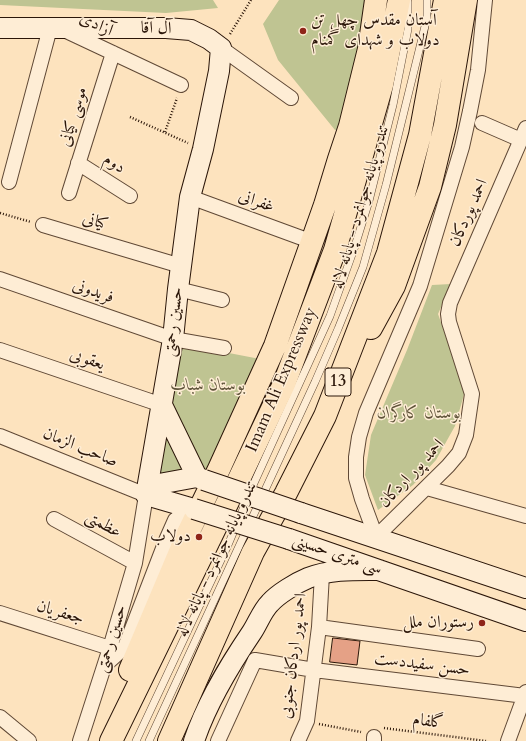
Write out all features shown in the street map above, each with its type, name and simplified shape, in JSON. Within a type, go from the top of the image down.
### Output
[{"type":"highway","points":[[114,736],[124,684],[188,533],[275,346],[313,242],[350,126],[369,49],[376,0]]},
{"type":"highway","name":"Imam Ali Expressway","points":[[114,736],[284,384],[335,250],[382,85],[399,0]]},
{"type":"highway","name":"13","points":[[169,741],[253,552],[286,493],[325,416],[388,253],[420,135],[445,0]]},
{"type":"highway","points":[[325,416],[394,286],[430,187],[445,125],[466,0]]},
{"type":"main road","name":"آل آقا","points":[[0,28],[166,28],[190,30],[209,39],[221,48]]},
{"type":"main road","name":"حسین رحمتی","points":[[147,490],[173,339],[190,197],[203,149],[219,71],[221,48]]},
{"type":"main road","points":[[162,405],[200,479]]},
{"type":"main road","name":"سی متری حسینی","points":[[147,490],[200,479],[526,588]]},
{"type":"main road","name":"سی متری حسینی","points":[[147,490],[192,509],[289,539],[526,621]]},
{"type":"main road","points":[[194,741],[214,696],[231,664],[269,603],[289,588],[307,578],[347,570],[379,570]]},
{"type":"street","points":[[376,537],[356,478],[356,457],[359,437],[366,413],[420,286],[462,147],[478,70],[485,0]]},
{"type":"street","points":[[9,182],[55,28]]},
{"type":"street","name":"آزادی","points":[[55,28],[181,84]]},
{"type":"street","name":"آل آقا","points":[[221,48],[291,98]]},
{"type":"street","name":"موسی کیانی","points":[[69,193],[113,53]]},
{"type":"street","points":[[482,123],[524,134]]},
{"type":"street","name":"احمد پوردکان","points":[[448,314],[450,304],[524,134]]},
{"type":"street","name":"دوم","points":[[78,163],[130,196]]},
{"type":"street","name":"غفرانی","points":[[190,197],[310,241]]},
{"type":"street","name":"کیانی","points":[[43,226],[181,266]]},
{"type":"street","name":"فریدونی","points":[[0,279],[173,339],[224,348]]},
{"type":"street","points":[[178,289],[222,300]]},
{"type":"street","name":"احمد پور اردکان","points":[[376,537],[427,488],[458,453],[466,435],[472,394],[449,322],[448,314]]},
{"type":"street","name":"یعقوبی","points":[[0,350],[162,405]]},
{"type":"street","name":"صاحب الزمان","points":[[0,436],[147,490]]},
{"type":"street","points":[[427,488],[526,516]]},
{"type":"street","name":"حسین رحمتی","points":[[80,741],[110,648],[135,563],[147,490]]},
{"type":"street","points":[[104,667],[126,647],[175,520],[192,509]]},
{"type":"street","name":"عظمتی","points":[[54,519],[135,563]]},
{"type":"street","name":"احمد پور اردکان جنوبی","points":[[298,741],[307,722],[319,627],[322,574]]},
{"type":"street","name":"جعفریان","points":[[0,613],[110,648]]},
{"type":"street","points":[[319,627],[478,649]]},
{"type":"street","name":"حسن سفیددست","points":[[218,741],[255,660],[314,670],[525,694]]},
{"type":"street","points":[[508,741],[525,694]]},
{"type":"street","points":[[1,720],[29,741]]},
{"type":"lane","points":[[136,741],[228,545],[254,483],[332,309],[356,246],[369,201],[392,105],[408,29],[408,0]]},
{"type":"lane","name":"تندرو پایانه جوانمرد - پایانه لاله","points":[[149,741],[312,389],[363,266],[388,178],[427,18],[428,0]]},
{"type":"path","points":[[221,48],[251,0]]},
{"type":"path","points":[[165,132],[181,84]]},
{"type":"path","points":[[130,117],[203,149]]},
{"type":"path","points":[[0,213],[43,226]]},
{"type":"path","points":[[307,722],[371,734],[374,739]]},
{"type":"path","name":"گلفام","points":[[374,739],[376,728],[486,741]]},
{"type":"green space","points":[[0,0],[213,0],[218,8],[166,13],[0,5]]},
{"type":"green space","points":[[279,0],[373,0],[352,126],[335,130],[278,60],[263,24]]},
{"type":"green space","name":"بوستان کارگران","points":[[451,284],[438,314],[465,391],[455,426],[436,460],[413,485],[378,510],[365,475],[371,435],[407,350],[432,285]]},
{"type":"green space","name":"بوستان شباب","points":[[177,343],[260,359],[209,472],[204,468],[170,406]]},
{"type":"green space","points":[[165,425],[192,473],[157,479]]},
{"type":"building","points":[[333,638],[360,641],[357,665],[330,662]]},
{"type":"place","name":"آستان مقدس چهل تن دولاب و شهدای گمنام","points":[[303,31]]},
{"type":"place","name":"دولاب","points":[[199,537]]},
{"type":"place","name":"رستوران ملل","points":[[482,623]]}]
